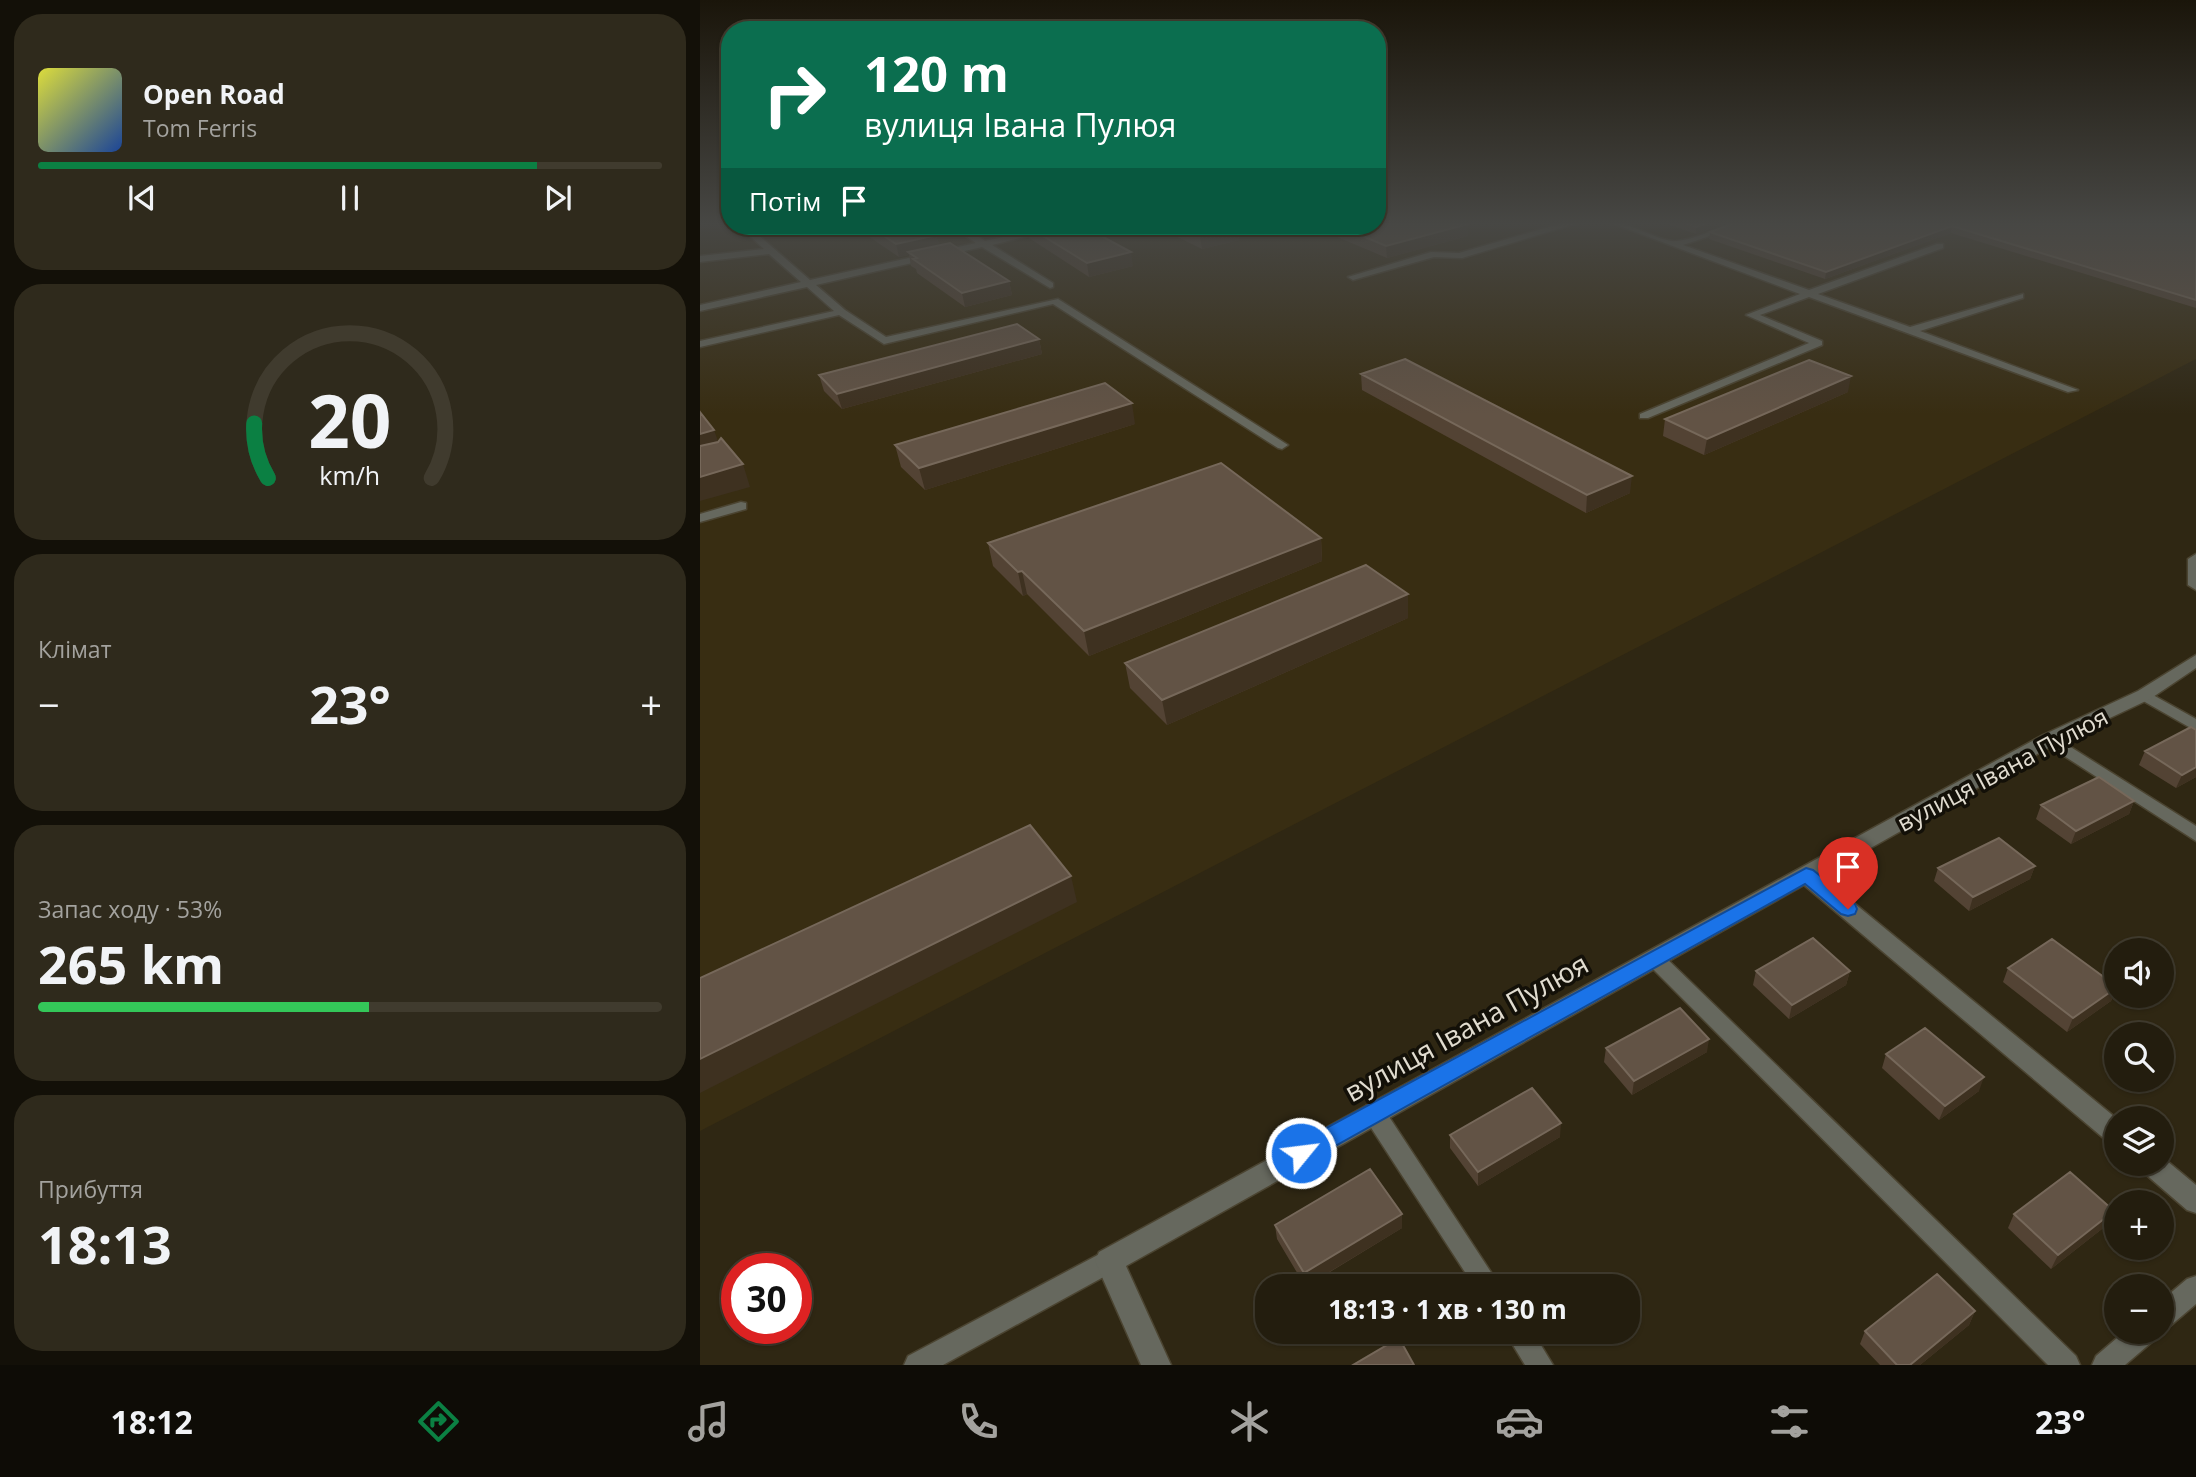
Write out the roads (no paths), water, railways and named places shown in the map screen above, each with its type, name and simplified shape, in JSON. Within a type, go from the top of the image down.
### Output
[{"type":"street","points":[[2196,559],[2196,585]]},
{"type":"street","name":"вулиця Івана Пулюя","points":[[1109,1261],[2050,739],[2144,695],[2196,660]]},
{"type":"street","points":[[1806,874],[2104,1123]]},
{"type":"street","points":[[2167,1176],[2196,1200]]},
{"type":"street","points":[[1109,1261],[1156,1365]]},
{"type":"lane","points":[[700,308],[804,286]]},
{"type":"lane","points":[[814,286],[841,312],[884,341],[1055,301],[1282,445]]},
{"type":"lane","points":[[1785,286],[2072,390]]},
{"type":"lane","points":[[1644,416],[1818,343],[1751,315],[1831,286]]},
{"type":"lane","points":[[1909,331],[2020,296]]},
{"type":"lane","points":[[700,344],[841,312]]},
{"type":"lane","points":[[700,518],[741,506]]},
{"type":"lane","points":[[2144,695],[2196,726]]},
{"type":"lane","points":[[2050,739],[2196,835]]},
{"type":"lane","points":[[1655,960],[2067,1365]]},
{"type":"lane","points":[[1374,1113],[1480,1274]]},
{"type":"lane","points":[[917,1365],[1109,1261]]},
{"type":"lane","points":[[2174,1306],[2196,1288]]},
{"type":"lane","points":[[1526,1344],[1540,1365]]},
{"type":"lane","points":[[2105,1365],[2130,1344]]}]
